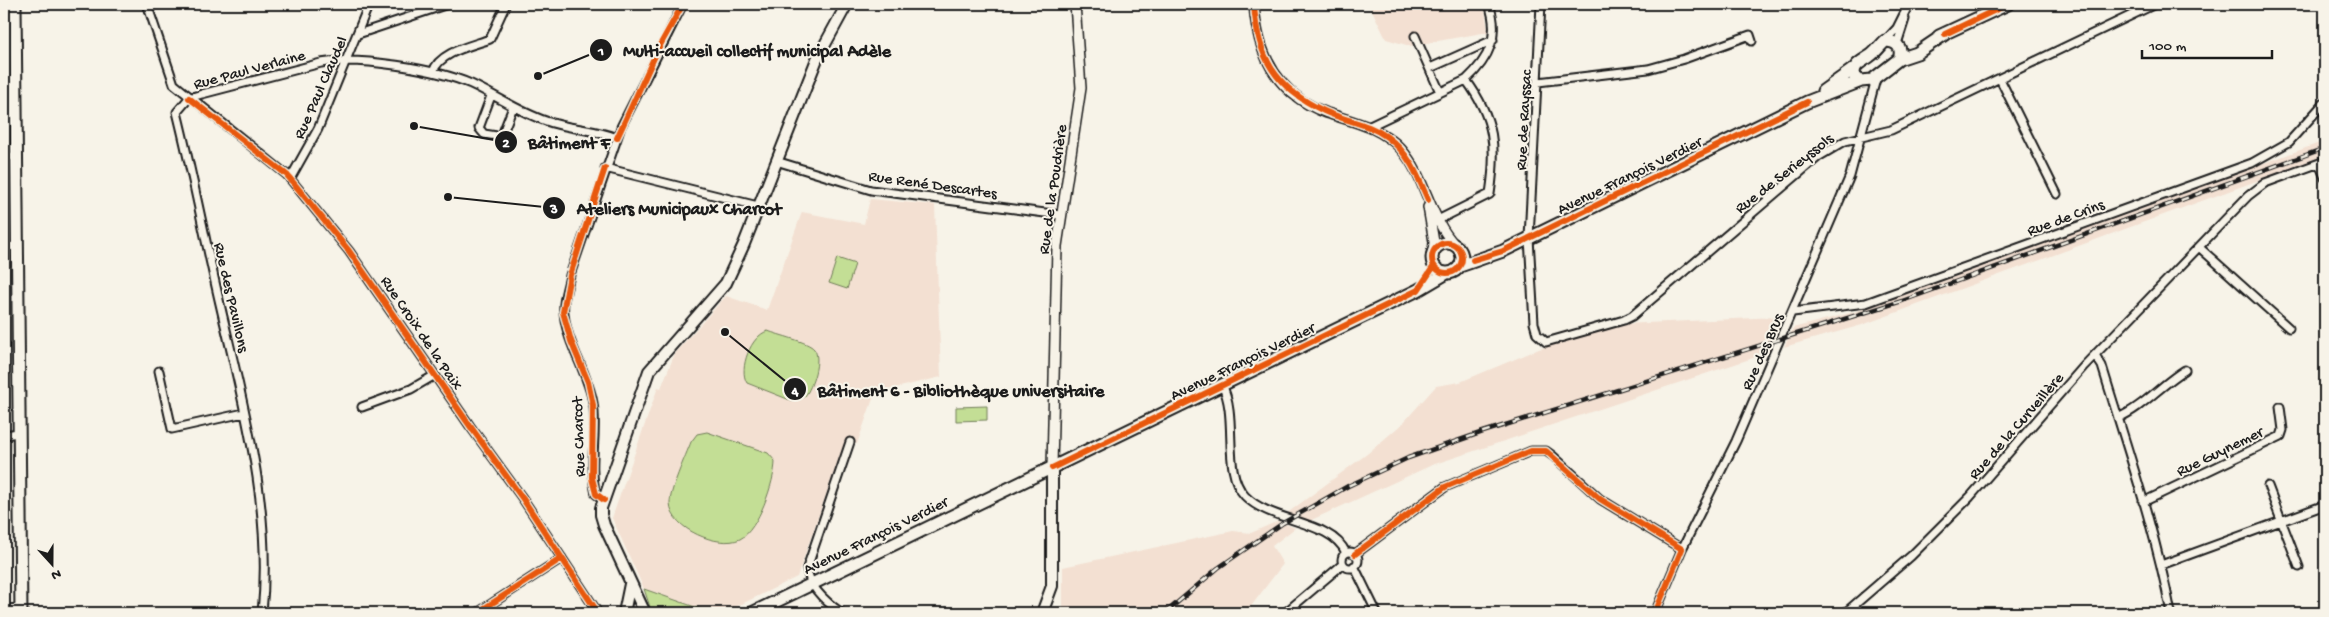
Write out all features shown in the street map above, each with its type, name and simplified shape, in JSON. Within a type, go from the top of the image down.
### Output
[{"type":"main road","points":[[15,4],[21,611]]},
{"type":"main road","points":[[645,613],[600,516],[604,500],[649,371],[726,282],[816,59],[847,4]]},
{"type":"main road","points":[[1895,49],[1917,53],[1945,34],[2008,4]]},
{"type":"main road","name":"Avenue François Verdier","points":[[1808,102],[1855,68],[1859,62],[1870,56],[1895,49]]},
{"type":"main road","name":"Avenue François Verdier","points":[[1460,266],[1529,238],[1808,102],[1869,83],[1895,49]]},
{"type":"main road","points":[[1855,68],[1855,77],[1869,83]]},
{"type":"main road","points":[[1418,290],[1434,266],[1433,252],[1444,243],[1458,249],[1473,260]]},
{"type":"main road","points":[[1434,266],[1447,273],[1460,266],[1458,249]]},
{"type":"main road","name":"Avenue François Verdier","points":[[752,613],[1418,290],[1447,273]]},
{"type":"main road","points":[[1042,613],[1052,586],[1052,468]]},
{"type":"main road","points":[[624,613],[630,584]]},
{"type":"street","points":[[147,4],[174,84],[189,98]]},
{"type":"street","name":"Rue Paul Claudel","points":[[290,178],[318,129],[369,4]]},
{"type":"street","points":[[358,34],[448,4]]},
{"type":"street","points":[[433,72],[435,66],[442,58],[490,39],[506,4]]},
{"type":"street","name":"Rue Charcot","points":[[604,500],[596,494],[592,478],[592,398],[588,382],[571,341],[563,312],[570,275],[605,168],[659,47],[683,4]]},
{"type":"street","name":"Rue de la Poudrière","points":[[1052,468],[1057,246],[1060,215],[1081,88],[1075,4]]},
{"type":"street","points":[[1254,4],[1258,40],[1265,59],[1276,77],[1293,93],[1325,112],[1370,126],[1388,137],[1401,150],[1415,169],[1442,232],[1458,249]]},
{"type":"street","points":[[1370,126],[1466,80],[1484,61],[1493,40],[1494,28],[1489,4]]},
{"type":"street","name":"Rue de Rayssac","points":[[1529,238],[1541,4]]},
{"type":"street","name":"Rue de Serieyssols","points":[[1529,238],[1534,323],[1540,338],[1546,342],[1553,341],[1615,323],[1632,316],[1818,157],[1845,140],[1861,139],[1891,130],[2000,80],[2154,4]]},
{"type":"street","points":[[1895,49],[1908,6]]},
{"type":"street","points":[[1895,49],[1897,28],[1908,6]]},
{"type":"street","points":[[1538,82],[1648,69],[1684,59],[1750,35],[1752,41]]},
{"type":"street","points":[[1415,36],[1440,92]]},
{"type":"street","points":[[1430,68],[1493,40]]},
{"type":"street","name":"Rue Paul Verlaine","points":[[189,98],[321,63],[346,60],[433,72],[472,84],[491,96],[548,122],[617,138]]},
{"type":"street","points":[[1438,220],[1490,194],[1495,162],[1494,134],[1482,102],[1466,80]]},
{"type":"street","points":[[2000,80],[2057,194]]},
{"type":"street","name":"Rue des Brus","points":[[1655,613],[1682,549],[1736,440],[1793,312],[1850,176],[1861,139],[1869,83]]},
{"type":"street","points":[[491,96],[480,122],[479,128],[484,134],[497,136],[502,134],[513,107]]},
{"type":"street","name":"Rue Croix de la Paix","points":[[189,98],[290,178],[349,251],[562,558],[598,613]]},
{"type":"street","name":"Rue des Pavillons","points":[[189,98],[177,112],[244,413],[262,518],[264,577],[262,613]]},
{"type":"street","name":"Rue de Crins","points":[[1793,312],[1866,303],[2252,163],[2289,142],[2325,102]]},
{"type":"street","points":[[4,157],[16,156]]},
{"type":"street","name":"Rue René Descartes","points":[[776,161],[871,190],[1060,215]]},
{"type":"street","points":[[2322,162],[2325,178]]},
{"type":"street","name":"Rue de la Curveillère","points":[[1845,613],[1910,556],[1970,497],[2095,356],[2255,190],[2281,177],[2322,162]]},
{"type":"street","points":[[605,168],[758,206]]},
{"type":"street","points":[[1428,200],[1434,242],[1433,252]]},
{"type":"street","points":[[4,247],[17,246]]},
{"type":"street","points":[[2200,248],[2288,328]]},
{"type":"street","points":[[2095,356],[2102,366],[2143,502],[2161,565],[2171,613]]},
{"type":"street","points":[[2118,418],[2128,414],[2169,380],[2185,370]]},
{"type":"street","points":[[159,371],[172,429],[244,413]]},
{"type":"street","points":[[362,407],[411,389],[435,374]]},
{"type":"street","points":[[1222,385],[1227,395],[1234,477],[1244,496],[1266,510],[1336,538],[1346,553],[1355,554],[1445,487],[1519,456],[1539,450],[1546,451],[1553,456],[1600,499],[1682,549]]},
{"type":"street","name":"Rue Guynemer","points":[[2143,502],[2281,436],[2283,430],[2280,407]]},
{"type":"street","points":[[4,435],[18,433]]},
{"type":"street","points":[[842,613],[826,603],[813,582],[808,568],[850,442]]},
{"type":"street","points":[[2268,486],[2299,567]]},
{"type":"street","points":[[2161,565],[2325,505]]},
{"type":"street","points":[[1343,564],[1342,559],[1346,553]]},
{"type":"street","points":[[1354,566],[1357,560],[1355,554]]},
{"type":"street","points":[[477,613],[562,558]]},
{"type":"street","points":[[1343,564],[1347,567],[1354,566]]},
{"type":"street","points":[[1285,613],[1343,564]]},
{"type":"street","points":[[1354,566],[1377,613]]},
{"type":"street","points":[[4,609],[21,611]]},
{"type":"shaded area","points":[[1369,4],[1484,4],[1488,32],[1410,46],[1386,39]]},
{"type":"shaded area","points":[[2325,141],[2325,156],[1862,325],[1784,347],[1793,328],[1854,312]]},
{"type":"shaded area","points":[[870,199],[935,205],[941,377],[875,393],[857,444],[845,441],[797,577],[723,613],[712,613],[644,589],[612,518],[658,387],[661,388],[675,353],[726,296],[767,310],[802,212],[864,224]]},
{"type":"shaded area","points":[[1777,317],[1781,325],[1768,353],[1432,465],[1307,522],[1286,514],[1367,454],[1403,423],[1436,386],[1460,382],[1539,349],[1623,324]]},
{"type":"shaded area","points":[[1278,521],[1295,528],[1272,546],[1283,564],[1246,613],[1059,613],[1063,607],[1063,567],[1233,531],[1251,533]]},
{"type":"green space","points":[[837,258],[855,264],[847,289],[829,283]]},
{"type":"green space","points":[[768,331],[806,344],[814,349],[817,366],[808,392],[802,398],[790,400],[747,383],[744,370],[748,353],[756,339]]},
{"type":"green space","points":[[987,406],[987,420],[956,421],[956,407]]},
{"type":"green space","points":[[707,432],[768,453],[775,461],[769,492],[759,516],[747,534],[740,539],[720,541],[698,535],[687,529],[672,513],[670,498],[691,442],[697,434]]},
{"type":"green space","points":[[644,589],[712,613],[652,613]]},
{"type":"railway","points":[[1165,613],[1218,568],[1283,523],[1348,486],[1408,458],[1483,432],[1902,301],[2325,148]]},
{"type":"cycle path","points":[[617,138],[659,47],[683,4]]},
{"type":"cycle path","points":[[1254,4],[1259,40],[1272,69],[1281,81],[1307,102],[1324,111],[1372,128],[1395,143],[1407,158],[1428,200]]},
{"type":"cycle path","points":[[1945,34],[2008,4]]},
{"type":"cycle path","points":[[189,98],[287,175],[349,251],[523,499],[598,613]]},
{"type":"cycle path","points":[[1473,260],[1503,251],[1807,102]]},
{"type":"cycle path","points":[[604,500],[596,494],[592,478],[593,405],[588,382],[571,341],[563,312],[570,275],[605,168]]},
{"type":"cycle path","points":[[1447,243],[1458,247],[1462,258],[1458,269],[1447,273],[1436,269],[1432,258],[1436,247],[1447,243]]},
{"type":"cycle path","points":[[1052,468],[1418,290],[1434,266]]},
{"type":"cycle path","points":[[1355,554],[1445,487],[1531,451],[1546,451],[1600,499],[1682,549],[1655,613]]},
{"type":"cycle path","points":[[477,613],[562,558]]},
{"type":"place","name":"Multi-accueil collectif municipal Adèle","points":[[538,76]]},
{"type":"place","name":"Bâtiment F","points":[[414,126]]},
{"type":"place","name":"Ateliers Municipaux Charcot","points":[[448,197]]},
{"type":"place","name":"Bâtiment 6 - Bibliothèque universitaire","points":[[725,332]]}]
